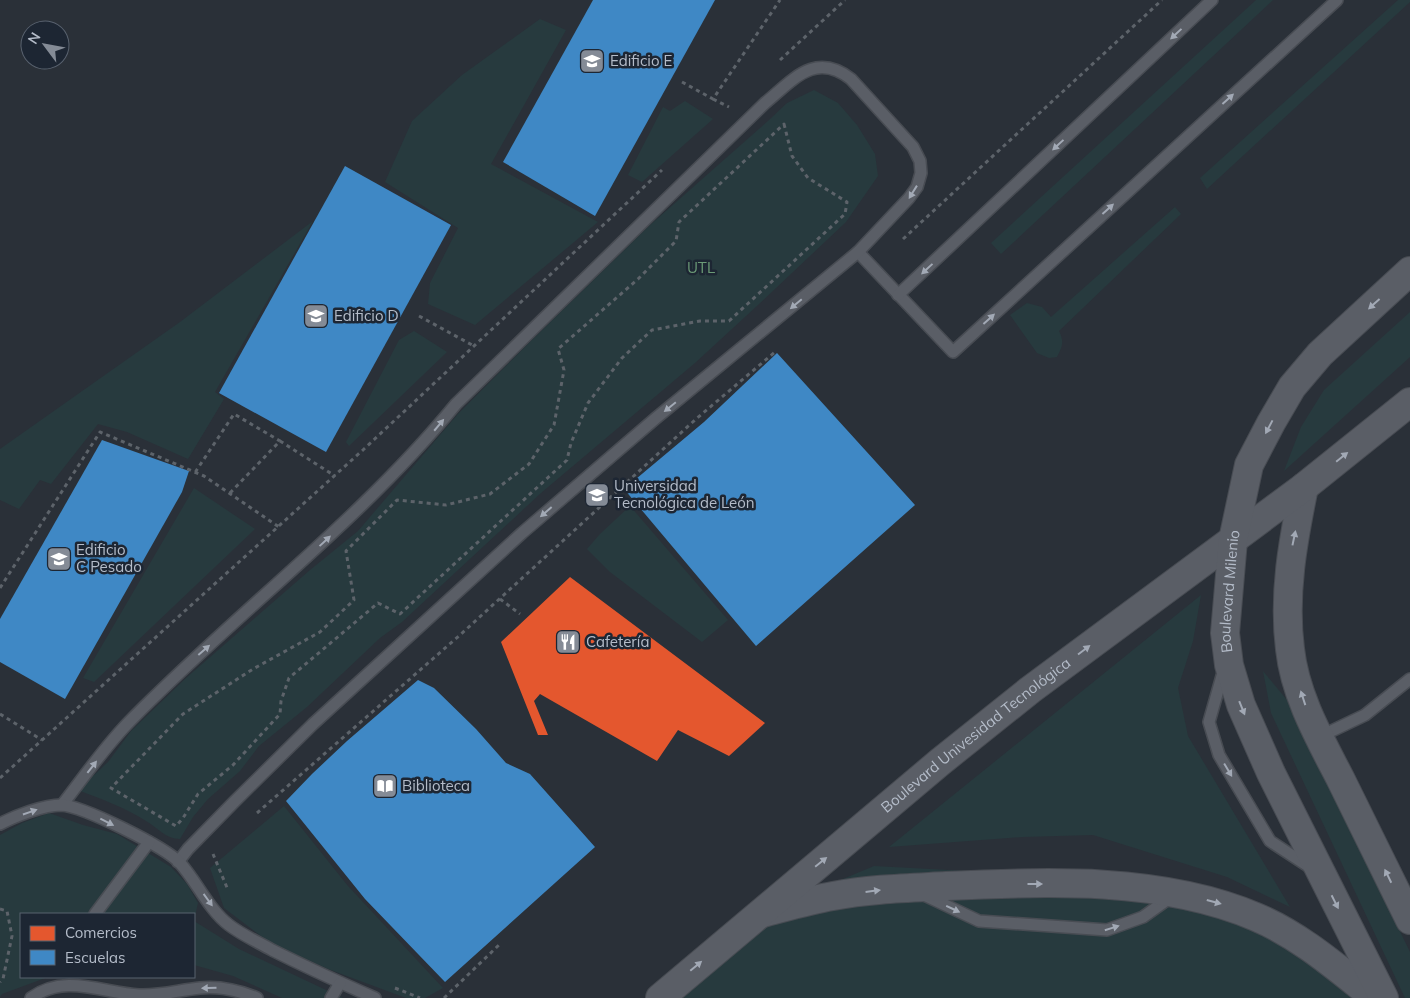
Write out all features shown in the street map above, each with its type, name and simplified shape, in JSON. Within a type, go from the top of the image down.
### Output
[{"type":"street","name":"Boulevard Milenio","points":[[1384,998],[1271,773],[1241,705],[1228,658],[1226,633],[1233,540],[1249,465],[1270,423],[1292,386],[1320,354],[1410,272]]},
{"type":"street","points":[[1410,402],[1304,487],[1292,548],[1288,582],[1287,618],[1290,651],[1308,712],[1410,920]]},
{"type":"street","name":"Boulevard Univesidad Tecnológica","points":[[660,998],[940,762],[1030,690],[1304,487]]},
{"type":"street","points":[[757,915],[833,896],[909,888],[991,884],[1107,884],[1218,902],[1258,918],[1304,942],[1375,998]]},
{"type":"lane","points":[[898,295],[1212,0]]},
{"type":"lane","points":[[858,252],[953,352],[1337,0]]},
{"type":"lane","points":[[62,805],[129,722],[187,665],[264,597],[366,502],[434,431],[456,404],[551,311],[613,254],[765,103],[808,69],[830,67],[841,71],[851,79],[914,147],[920,161],[921,173],[917,187],[909,198],[858,252],[656,418],[522,532],[327,711],[235,800],[188,848],[178,862]]},
{"type":"lane","points":[[1228,658],[1209,722],[1219,755],[1270,841],[1322,876]]},
{"type":"lane","points":[[1320,737],[1365,715],[1410,679]]},
{"type":"lane","points":[[0,824],[39,810],[62,805],[92,813],[149,842],[178,862],[227,924],[254,940],[340,983],[375,998]]},
{"type":"lane","points":[[96,913],[149,842]]},
{"type":"lane","points":[[909,888],[979,921],[1107,930],[1143,917],[1176,894]]},
{"type":"lane","points":[[49,988],[55,978]]},
{"type":"lane","points":[[331,998],[340,983]]},
{"type":"lane","points":[[31,998],[49,988],[69,985],[140,995],[219,988],[241,992],[257,998]]},
{"type":"path","points":[[713,100],[780,0]]},
{"type":"path","points":[[780,60],[845,0]]},
{"type":"path","points":[[872,268],[1162,0]]},
{"type":"path","points":[[682,82],[729,107],[736,101]]},
{"type":"path","points":[[784,124],[792,156],[808,178],[847,202],[845,214],[729,321],[700,321],[652,330],[622,358],[588,403],[571,442],[567,460],[400,614],[378,603],[289,678],[281,701],[280,714],[233,765],[198,794],[176,826],[111,788],[136,764],[183,714],[253,669],[320,632],[354,600],[346,551],[397,500],[446,505],[490,494],[529,464],[554,425],[564,370],[558,349],[638,279],[676,241],[679,222],[784,124]]},
{"type":"path","points":[[0,778],[335,476],[663,169]]},
{"type":"path","points":[[419,316],[474,346]]},
{"type":"path","points":[[250,819],[500,599],[696,419],[777,350]]},
{"type":"path","points":[[196,471],[234,414],[335,476]]},
{"type":"path","points":[[0,588],[100,432],[196,471],[279,527]]},
{"type":"path","points":[[230,494],[280,441]]},
{"type":"path","points":[[500,599],[520,614]]},
{"type":"path","points":[[0,714],[42,740]]},
{"type":"path","points":[[212,852],[231,896]]},
{"type":"path","points":[[0,909],[7,911],[12,936],[3,979],[0,982]]},
{"type":"path","points":[[444,998],[501,943]]},
{"type":"path","points":[[394,988],[420,998]]},
{"type":"green space","points":[[1256,0],[1273,0],[1001,254],[991,243]]},
{"type":"green space","points":[[1398,0],[1410,0],[1410,2],[1207,189],[1200,178]]},
{"type":"green space","points":[[540,19],[566,30],[491,164],[598,222],[475,325],[428,304],[430,283],[458,228],[385,182],[412,121],[462,75]]},
{"type":"green space","name":"UTL","points":[[814,90],[838,103],[857,125],[875,154],[878,176],[846,222],[695,363],[541,493],[402,622],[380,638],[307,707],[259,746],[240,771],[208,799],[193,817],[180,839],[166,835],[138,816],[122,808],[78,790],[108,762],[131,731],[186,678],[310,570],[358,531],[457,415],[649,226],[787,103]]},
{"type":"green space","points":[[685,101],[713,119],[642,182],[628,175],[663,107],[670,111]]},
{"type":"green space","points":[[1175,207],[1181,214],[1059,331],[1062,344],[1057,357],[1049,358],[1037,353],[1010,315],[1027,303],[1042,307],[1051,317]]},
{"type":"green space","points":[[313,221],[215,392],[224,399],[188,459],[127,432],[98,424],[51,484],[40,480],[19,509],[0,500],[0,449],[180,322]]},
{"type":"green space","points":[[1410,312],[1410,357],[1284,471],[1301,427],[1324,390]]},
{"type":"green space","points":[[414,331],[447,352],[349,446],[346,442],[399,340]]},
{"type":"green space","points":[[194,488],[255,529],[94,682],[83,678]]},
{"type":"green space","points":[[630,506],[728,620],[702,642],[610,572],[587,549]]},
{"type":"green space","points":[[1201,595],[1193,641],[1178,688],[1188,736],[1290,907],[1227,877],[1093,835],[1023,837],[889,847]]},
{"type":"green space","points":[[1263,671],[1287,700],[1410,952],[1410,998],[1405,998],[1271,713]]},
{"type":"green space","points":[[284,806],[348,886],[443,988],[425,998],[406,998],[328,969],[270,943],[224,908],[210,868]]},
{"type":"green space","points":[[49,813],[117,834],[171,867],[187,884],[198,903],[195,916],[195,913],[20,913],[20,978],[45,978],[2,994],[0,997],[0,835],[22,823]]},
{"type":"green space","points":[[874,866],[1137,880],[1264,917],[1380,998],[664,998],[757,915]]},
{"type":"green space","points":[[195,922],[239,949],[343,998],[282,998],[233,976],[195,965]]},
{"type":"building: Comercios","points":[[570,577],[765,723],[729,756],[678,730],[657,761],[540,694],[534,701],[548,735],[538,735],[501,642]]},
{"type":"building: Escuelas","points":[[593,0],[715,0],[595,216],[503,162]]},
{"type":"building: Escuelas","points":[[345,166],[451,225],[326,452],[219,393]]},
{"type":"building: Escuelas","points":[[777,353],[915,505],[756,646],[624,489],[704,422]]},
{"type":"building: Escuelas","points":[[102,440],[189,471],[182,492],[65,699],[0,662],[0,619]]},
{"type":"building: Escuelas","points":[[418,680],[434,688],[476,729],[506,763],[530,774],[595,847],[445,982],[365,899],[286,801],[347,741]]},
{"type":"place","name":"Edificio E","points":[[592,61]]},
{"type":"place","name":"Edificio D","points":[[316,316]]},
{"type":"place","name":"Universidad Tecnológica de León","points":[[597,495]]},
{"type":"place","name":"Edificio C Pesado","points":[[59,559]]},
{"type":"place","name":"Cafetería","points":[[568,642]]},
{"type":"place","name":"Biblioteca","points":[[385,786]]}]
